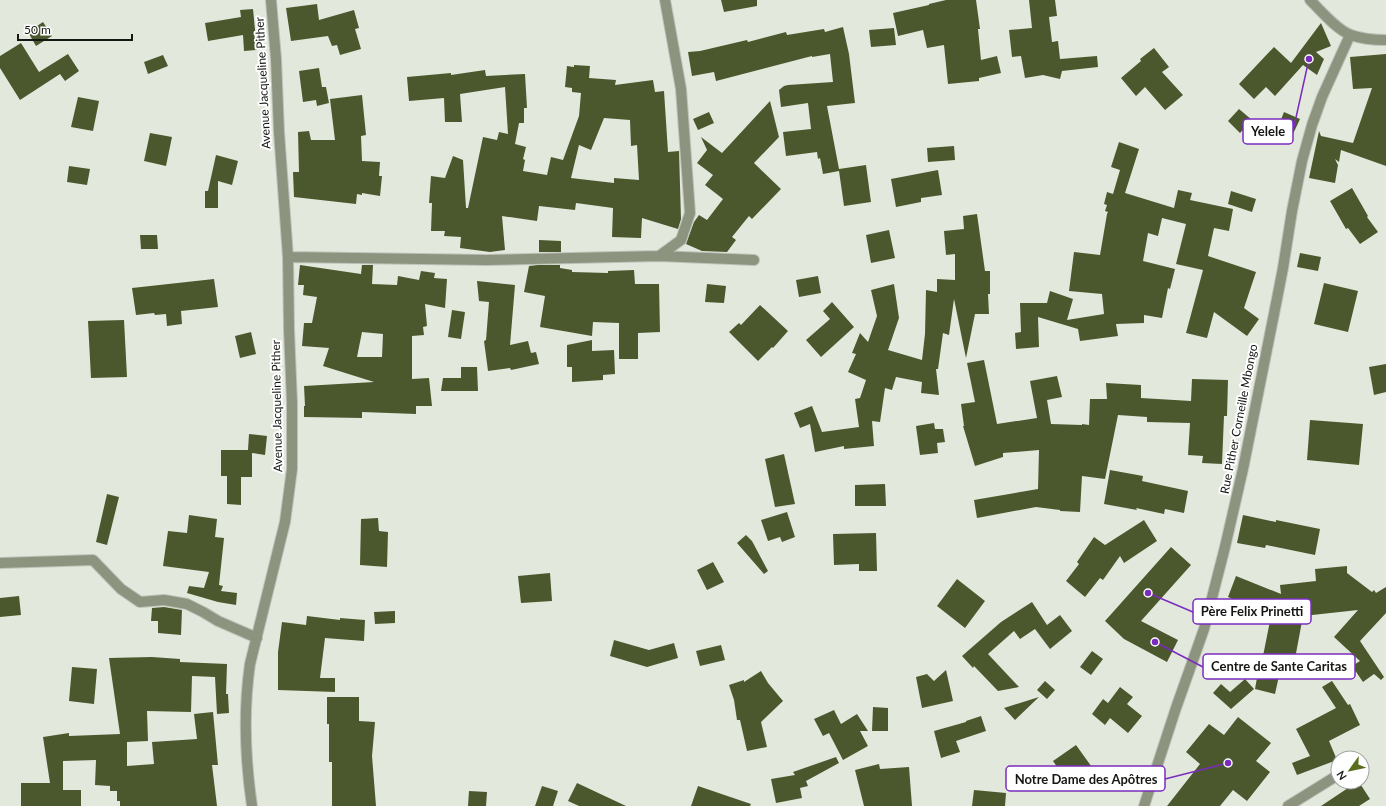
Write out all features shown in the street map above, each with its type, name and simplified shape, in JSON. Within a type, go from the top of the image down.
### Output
[{"type":"street","name":"Avenue Jacqueline Pither","points":[[252,806],[246,762],[245,722],[247,683],[256,638],[285,522],[292,469],[293,430],[288,256],[271,0]]},
{"type":"street","points":[[659,256],[681,240],[690,213],[681,89],[665,0]]},
{"type":"street","points":[[1310,0],[1339,28],[1350,35],[1376,40],[1386,40]]},
{"type":"street","name":"Rue Pither Corneille Mbongo","points":[[1144,806],[1204,629],[1235,506],[1282,276],[1292,211],[1302,161],[1322,97],[1350,35]]},
{"type":"street","points":[[288,256],[487,260],[659,256],[754,260]]},
{"type":"street","points":[[0,563],[93,560],[121,589],[140,602],[164,600],[187,604],[218,621],[256,638]]},
{"type":"street","points":[[1288,806],[1330,780]]},
{"type":"building","points":[[721,0],[757,0],[757,6],[724,12]]},
{"type":"building","points":[[946,0],[976,0],[980,29],[978,29],[981,60],[997,56],[1001,73],[979,78],[979,81],[948,84],[944,45],[927,48],[923,30],[898,36],[893,13]]},
{"type":"building","points":[[1029,0],[1055,0],[1057,16],[1049,17],[1052,42],[1058,41],[1060,59],[1097,56],[1098,67],[1062,71],[1060,79],[1043,75],[1025,78],[1021,56],[1012,57],[1009,30],[1032,28]]},
{"type":"building","points":[[317,4],[319,20],[354,10],[359,28],[355,29],[361,49],[340,55],[337,45],[332,46],[328,36],[291,41],[286,8]]},
{"type":"building","points":[[253,9],[257,50],[244,51],[243,35],[208,41],[205,23],[241,17],[240,10]]},
{"type":"building","points":[[43,22],[52,36],[36,46],[28,32]]},
{"type":"building","points":[[1321,23],[1331,46],[1316,52],[1324,59],[1317,75],[1303,65],[1275,96],[1266,87],[1254,99],[1239,84],[1274,47],[1291,63]]},
{"type":"building","points":[[843,27],[849,54],[855,103],[827,106],[839,169],[866,165],[871,202],[844,206],[839,171],[823,174],[820,158],[818,159],[817,152],[786,156],[783,132],[811,129],[808,103],[781,107],[779,90],[788,85],[833,82],[830,54],[812,56],[716,81],[714,72],[692,76],[688,52],[700,51],[747,40],[748,42],[786,32],[787,35],[824,29],[825,32]]},
{"type":"building","points":[[894,28],[896,45],[871,47],[869,30]]},
{"type":"building","points":[[21,43],[39,72],[68,54],[79,71],[65,81],[60,74],[20,100],[0,68],[0,56]]},
{"type":"building","points":[[1154,48],[1169,67],[1162,72],[1183,95],[1165,110],[1145,87],[1136,96],[1121,78],[1141,61],[1140,59]]},
{"type":"building","points":[[1386,54],[1386,166],[1341,150],[1339,162],[1335,159],[1338,165],[1335,183],[1309,178],[1319,131],[1321,136],[1353,143],[1372,88],[1353,89],[1350,57]]},
{"type":"building","points":[[163,55],[168,66],[148,74],[144,62]]},
{"type":"building","points":[[574,65],[590,66],[589,78],[616,80],[615,85],[653,80],[655,92],[664,91],[668,152],[679,151],[681,219],[678,229],[642,218],[641,238],[612,237],[613,208],[576,203],[575,210],[539,206],[537,221],[502,216],[505,250],[490,252],[460,248],[461,237],[444,236],[445,231],[431,231],[432,203],[429,203],[431,176],[445,178],[453,156],[463,160],[466,208],[468,208],[483,137],[497,140],[499,132],[508,134],[505,87],[460,94],[462,122],[445,122],[444,98],[409,101],[407,77],[451,73],[451,75],[485,70],[486,76],[525,74],[527,108],[524,108],[524,123],[519,123],[515,144],[526,147],[523,159],[525,160],[523,171],[547,175],[551,157],[563,160],[579,116],[581,93],[572,92],[572,88],[565,87],[567,66],[574,67]],"holes":[[[604,118],[630,120],[631,146],[637,145],[639,180],[614,178],[614,183],[571,178],[579,145],[591,150]]]},
{"type":"building","points":[[319,68],[322,87],[326,87],[329,103],[317,106],[316,100],[303,102],[299,71]]},
{"type":"building","points":[[362,95],[366,135],[361,136],[362,161],[380,162],[379,176],[382,176],[380,196],[362,193],[362,195],[357,194],[356,204],[294,197],[293,172],[299,172],[298,132],[309,131],[311,140],[335,140],[330,99]]},
{"type":"building","points":[[78,97],[99,101],[93,131],[71,127]]},
{"type":"building","points":[[770,101],[779,137],[754,163],[781,189],[752,219],[749,216],[732,237],[736,240],[727,252],[702,251],[686,244],[694,222],[699,215],[707,220],[723,199],[705,185],[713,175],[697,163],[707,150],[701,137],[722,153]]},
{"type":"building","points":[[1239,109],[1252,120],[1240,133],[1228,121]]},
{"type":"building","points":[[709,112],[714,123],[698,130],[693,119]]},
{"type":"building","points":[[1284,112],[1300,119],[1293,134],[1278,127]]},
{"type":"building","points":[[150,133],[172,137],[166,166],[144,161]]},
{"type":"building","points":[[1119,142],[1139,149],[1125,193],[1174,208],[1178,190],[1192,193],[1190,200],[1233,209],[1229,231],[1214,228],[1208,256],[1256,272],[1244,308],[1259,319],[1247,336],[1214,312],[1207,338],[1186,333],[1203,270],[1176,264],[1186,224],[1162,218],[1158,236],[1148,233],[1143,261],[1175,269],[1170,289],[1168,288],[1162,318],[1144,315],[1144,323],[1116,324],[1118,336],[1080,341],[1078,329],[1038,317],[1039,347],[1016,349],[1015,333],[1021,332],[1020,303],[1047,303],[1050,291],[1073,299],[1067,320],[1104,314],[1102,294],[1069,291],[1074,252],[1100,255],[1108,212],[1105,211],[1107,205],[1104,204],[1107,192],[1113,194],[1120,170],[1111,167]]},
{"type":"building","points":[[954,146],[955,160],[928,162],[927,148]]},
{"type":"building","points":[[216,155],[238,161],[232,185],[218,181],[218,208],[205,208],[205,191],[208,191]]},
{"type":"building","points":[[69,166],[90,169],[87,185],[67,182]]},
{"type":"building","points":[[938,170],[942,195],[921,198],[921,202],[896,207],[891,179]]},
{"type":"building","points":[[1352,188],[1368,216],[1367,217],[1378,232],[1360,244],[1348,228],[1346,229],[1330,201]]},
{"type":"building","points":[[1231,191],[1256,199],[1252,212],[1228,204]]},
{"type":"building","points":[[977,214],[985,271],[990,271],[990,294],[988,294],[989,314],[975,314],[966,358],[954,299],[949,335],[943,333],[938,369],[936,369],[939,395],[921,393],[922,382],[896,377],[892,390],[885,388],[880,422],[872,421],[874,446],[844,449],[844,446],[815,452],[810,424],[800,428],[794,413],[812,406],[822,432],[859,427],[855,399],[860,398],[866,380],[848,372],[856,354],[852,353],[860,333],[868,342],[877,316],[871,290],[894,284],[899,318],[888,350],[922,360],[925,334],[926,290],[937,292],[937,279],[955,280],[955,254],[946,255],[944,231],[964,229],[963,216]]},
{"type":"building","points":[[889,230],[895,258],[871,263],[866,235]]},
{"type":"building","points":[[140,235],[157,235],[158,249],[141,249]]},
{"type":"building","points":[[539,240],[561,241],[561,252],[539,252]]},
{"type":"building","points":[[1300,253],[1321,257],[1318,271],[1297,267]]},
{"type":"building","points":[[300,265],[361,274],[362,265],[373,265],[372,284],[397,285],[398,276],[419,280],[421,271],[435,273],[434,278],[447,279],[445,308],[425,304],[427,326],[423,327],[424,335],[412,336],[412,379],[429,378],[432,406],[416,406],[416,414],[362,412],[362,418],[304,417],[304,386],[374,382],[323,366],[329,348],[302,346],[304,323],[312,323],[317,297],[303,295],[304,285],[298,285]],"holes":[[[362,332],[383,334],[382,357],[357,357]]]},
{"type":"building","points":[[560,265],[560,268],[572,270],[572,272],[608,273],[608,271],[634,270],[635,284],[659,284],[660,332],[638,333],[638,359],[619,359],[619,323],[593,322],[592,336],[540,327],[545,296],[524,292],[529,266]]},
{"type":"building","points":[[818,276],[821,293],[799,297],[796,280]]},
{"type":"building","points":[[214,279],[218,307],[181,311],[182,324],[167,326],[166,314],[155,315],[154,313],[136,315],[132,288]]},
{"type":"building","points":[[477,281],[515,285],[510,345],[528,341],[531,353],[536,352],[539,364],[511,370],[510,368],[488,371],[484,341],[486,340],[489,302],[479,301]]},
{"type":"building","points":[[1324,283],[1358,291],[1348,332],[1314,324]]},
{"type":"building","points":[[707,284],[726,286],[724,303],[705,302]]},
{"type":"building","points":[[832,302],[854,327],[821,357],[806,340],[830,319],[823,311]]},
{"type":"building","points":[[760,305],[788,331],[773,348],[772,347],[758,361],[729,332],[739,323],[741,325]]},
{"type":"building","points":[[452,310],[465,312],[461,339],[448,337]]},
{"type":"building","points":[[124,320],[127,377],[91,378],[88,321]]},
{"type":"building","points":[[251,332],[256,354],[240,358],[235,336]]},
{"type":"building","points":[[592,340],[592,351],[614,350],[615,374],[603,375],[603,380],[572,382],[572,367],[567,367],[567,345]]},
{"type":"building","points":[[984,360],[997,424],[1037,418],[1030,381],[1057,376],[1062,397],[1047,400],[1051,424],[1089,425],[1090,399],[1107,399],[1106,383],[1141,385],[1141,398],[1191,401],[1192,379],[1228,380],[1227,416],[1224,416],[1222,464],[1202,463],[1203,456],[1188,455],[1190,423],[1147,422],[1147,417],[1118,415],[1105,479],[1082,476],[1080,512],[1060,511],[1036,507],[977,518],[974,500],[1038,489],[1039,450],[1003,453],[1003,457],[975,466],[963,426],[961,404],[975,402],[967,363]]},
{"type":"building","points":[[1386,364],[1386,392],[1374,395],[1369,367]]},
{"type":"building","points":[[461,367],[477,367],[478,391],[441,391],[443,378],[461,378]]},
{"type":"building","points":[[1310,420],[1363,424],[1359,465],[1307,460]]},
{"type":"building","points":[[934,423],[935,429],[943,429],[945,442],[937,443],[938,453],[920,455],[916,426]]},
{"type":"building","points":[[249,434],[267,436],[265,455],[252,453],[252,477],[241,477],[241,505],[227,504],[227,476],[221,476],[221,450],[248,450]]},
{"type":"building","points":[[784,454],[795,504],[775,507],[765,459]]},
{"type":"building","points":[[1110,470],[1143,476],[1142,481],[1188,491],[1184,513],[1165,509],[1164,514],[1136,508],[1137,510],[1104,504]]},
{"type":"building","points":[[885,484],[886,506],[855,506],[855,485]]},
{"type":"building","points":[[107,494],[119,497],[107,545],[96,542]]},
{"type":"building","points":[[787,512],[795,537],[782,542],[780,537],[768,541],[761,520]]},
{"type":"building","points":[[189,515],[217,519],[215,537],[224,538],[219,585],[223,586],[221,591],[237,593],[236,605],[218,602],[187,593],[189,586],[204,588],[209,572],[163,566],[168,531],[187,533]]},
{"type":"building","points":[[1243,515],[1320,529],[1315,555],[1266,545],[1265,548],[1237,543]]},
{"type":"building","points":[[378,518],[379,531],[388,532],[387,567],[360,565],[361,519]]},
{"type":"building","points":[[1144,520],[1157,541],[1124,563],[1120,556],[1103,580],[1100,578],[1085,597],[1066,581],[1079,564],[1077,562],[1094,537],[1105,545]]},
{"type":"building","points":[[876,533],[877,571],[859,571],[859,564],[834,565],[833,534]]},
{"type":"building","points":[[746,535],[752,541],[768,571],[764,574],[737,543]]},
{"type":"building","points":[[1171,547],[1191,565],[1141,621],[1178,640],[1167,662],[1124,639],[1105,621]]},
{"type":"building","points":[[713,562],[724,582],[707,590],[697,570]]},
{"type":"building","points":[[1347,566],[1347,573],[1372,592],[1374,590],[1376,593],[1386,587],[1386,613],[1360,641],[1384,677],[1381,680],[1374,674],[1363,682],[1352,666],[1360,661],[1334,637],[1358,610],[1303,616],[1294,664],[1282,662],[1275,694],[1255,689],[1271,616],[1228,597],[1236,576],[1281,594],[1280,585],[1316,581],[1315,569]]},
{"type":"building","points":[[550,573],[552,601],[521,603],[518,576]]},
{"type":"building","points":[[957,579],[985,601],[965,628],[937,606]]},
{"type":"building","points":[[19,596],[21,615],[0,617],[0,598]]},
{"type":"building","points":[[1032,602],[1047,625],[1060,615],[1072,631],[1050,649],[1035,629],[1020,639],[1014,631],[988,654],[1019,687],[998,691],[962,656],[1001,622]]},
{"type":"building","points":[[164,607],[182,610],[181,635],[158,633],[158,621],[151,621],[152,608]]},
{"type":"building","points":[[395,611],[395,623],[375,624],[374,612]]},
{"type":"building","points":[[307,616],[340,620],[340,618],[365,620],[364,641],[325,638],[320,678],[335,678],[335,692],[278,690],[278,652],[282,622],[306,625]]},
{"type":"building","points":[[614,640],[649,650],[674,643],[678,658],[647,667],[610,656]]},
{"type":"building","points":[[721,645],[725,660],[700,666],[696,651]]},
{"type":"building","points":[[1092,651],[1103,659],[1091,675],[1080,667]]},
{"type":"building","points":[[152,657],[180,659],[180,662],[227,664],[226,694],[228,694],[229,713],[217,714],[215,677],[192,676],[191,712],[147,711],[148,741],[127,742],[127,766],[154,764],[152,742],[197,739],[194,714],[213,712],[218,765],[212,765],[217,806],[120,806],[120,801],[117,801],[117,791],[110,791],[110,786],[95,785],[96,760],[63,761],[63,790],[81,790],[81,806],[21,806],[21,783],[50,783],[43,737],[69,733],[69,736],[120,734],[109,658]]},
{"type":"building","points":[[72,667],[97,669],[94,704],[69,701]]},
{"type":"building","points":[[946,670],[953,701],[922,708],[916,677],[927,674],[934,681]]},
{"type":"building","points":[[761,671],[768,683],[783,701],[761,722],[767,747],[747,751],[740,720],[737,720],[734,700],[729,685],[744,680],[744,682]]},
{"type":"building","points":[[1245,679],[1254,689],[1231,709],[1213,693],[1221,684],[1230,692]]},
{"type":"building","points":[[1045,681],[1055,690],[1047,699],[1037,690]]},
{"type":"building","points":[[1332,681],[1348,705],[1350,704],[1360,725],[1329,741],[1333,750],[1330,750],[1330,763],[1297,775],[1292,763],[1310,756],[1296,729],[1336,708],[1322,687]]},
{"type":"building","points":[[1120,687],[1133,697],[1127,704],[1142,716],[1128,733],[1110,718],[1105,725],[1092,714],[1103,699],[1108,703]]},
{"type":"building","points":[[327,697],[359,697],[359,721],[375,722],[372,756],[376,806],[332,806],[332,762],[329,762]]},
{"type":"building","points":[[1039,697],[1015,720],[1004,708]]},
{"type":"building","points":[[873,707],[888,708],[888,731],[872,731]]},
{"type":"building","points":[[834,710],[841,724],[857,714],[868,731],[860,731],[868,746],[843,760],[829,733],[823,736],[814,719]]},
{"type":"building","points":[[981,716],[986,731],[956,741],[960,752],[941,758],[934,731]]},
{"type":"building","points":[[1238,717],[1271,743],[1256,761],[1270,772],[1247,801],[1233,790],[1220,806],[1167,806],[1200,764],[1186,752],[1209,724],[1224,735]]},
{"type":"building","points":[[1076,745],[1094,770],[1066,790],[1059,780],[1064,777],[1053,761]]},
{"type":"building","points":[[836,757],[839,763],[806,781],[808,786],[800,788],[802,798],[776,803],[771,779],[795,775],[793,772]]},
{"type":"building","points":[[879,764],[880,769],[909,767],[912,806],[864,806],[855,770]]},
{"type":"building","points":[[577,783],[626,806],[579,806],[568,801]]},
{"type":"building","points":[[542,786],[558,791],[553,806],[535,806]]},
{"type":"building","points":[[698,786],[751,804],[750,806],[691,806]]},
{"type":"building","points":[[974,790],[1006,793],[1005,806],[972,806]]},
{"type":"building","points":[[1345,790],[1364,790],[1370,799],[1359,806],[1321,806]]},
{"type":"building","points":[[469,791],[487,792],[486,806],[468,806]]},
{"type":"place","name":"Yelele","points":[[1309,59]]},
{"type":"place","name":"Père Felix Prinetti","points":[[1148,593]]},
{"type":"place","name":"Centre de Sante Caritas","points":[[1155,642]]},
{"type":"place","name":"Notre Dame des Apôtres","points":[[1228,763]]}]
